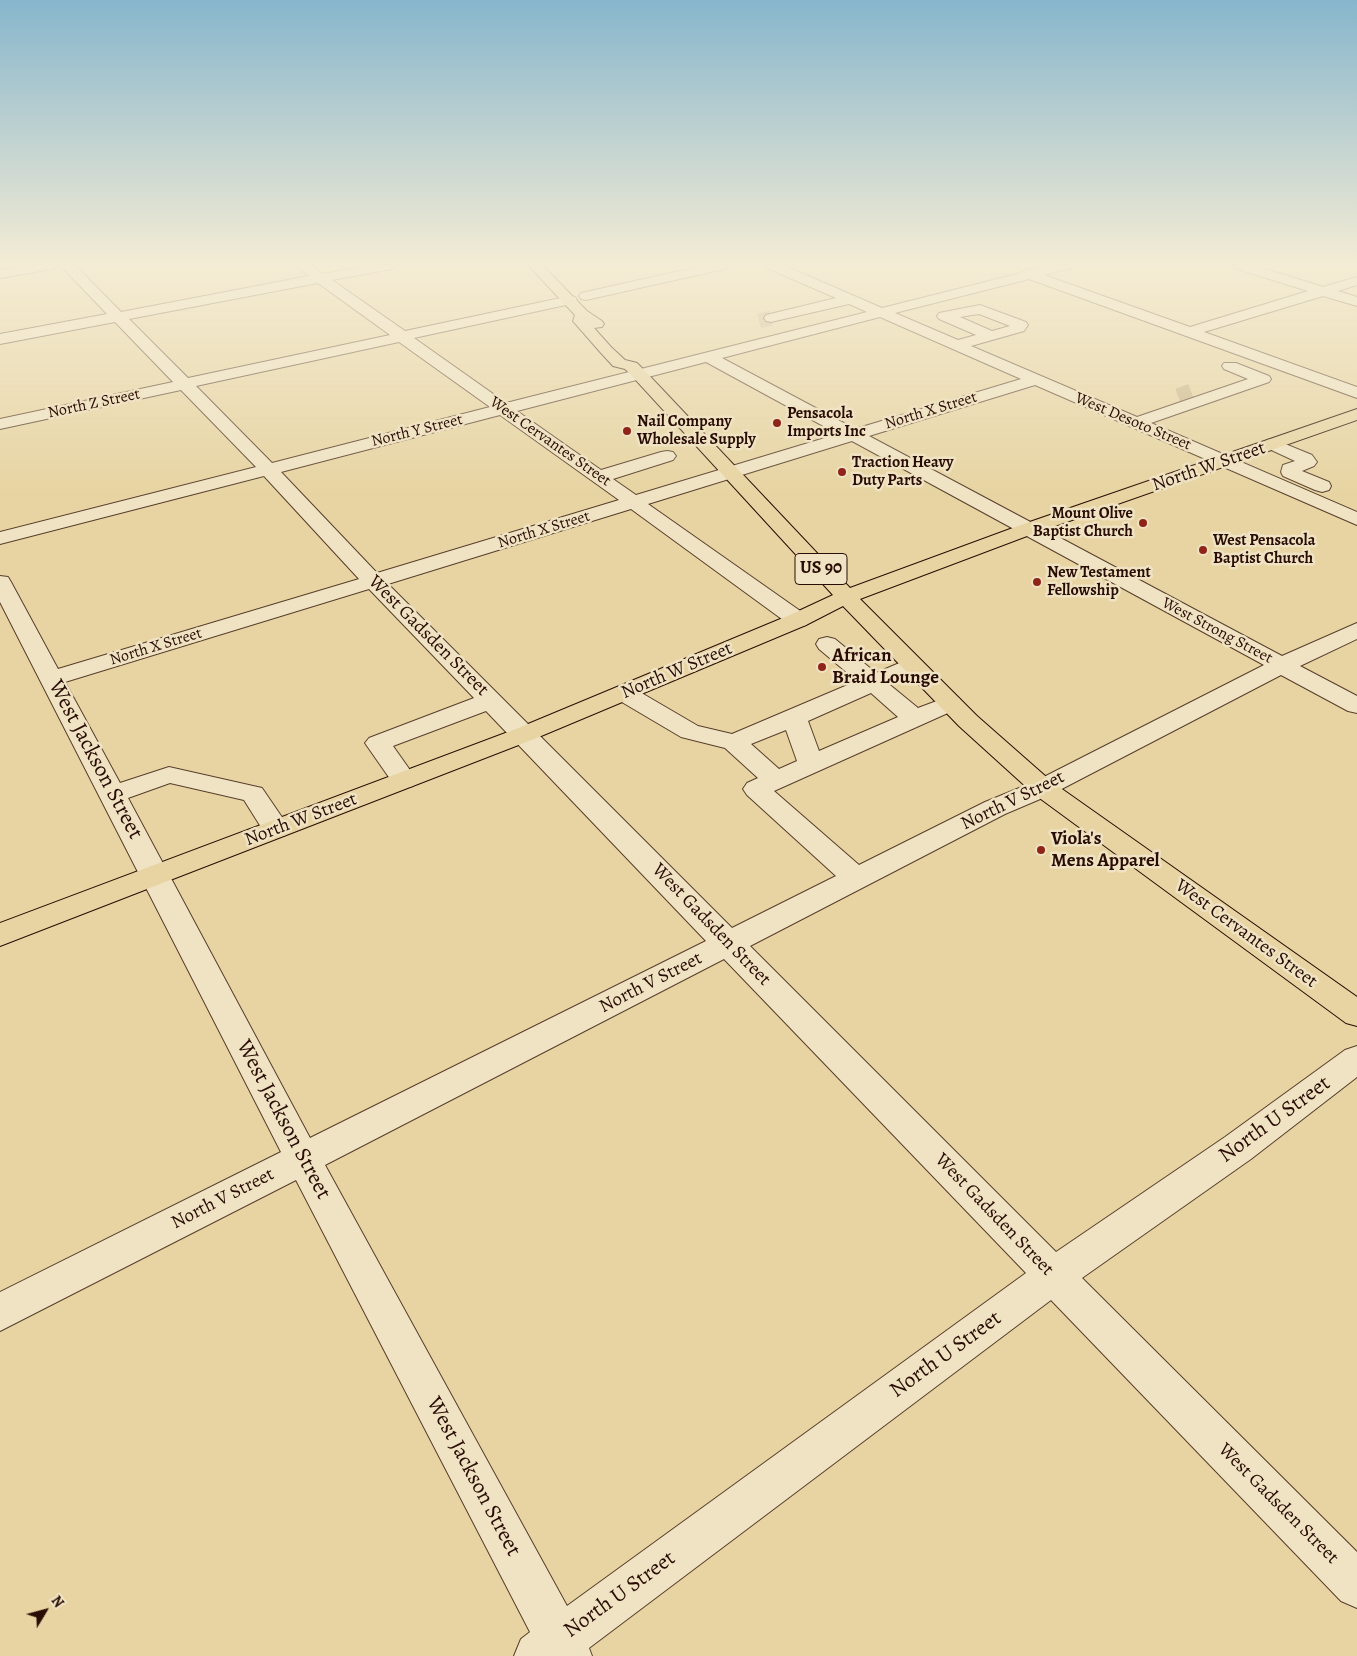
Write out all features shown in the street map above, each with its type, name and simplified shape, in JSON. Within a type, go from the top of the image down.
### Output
[{"type":"main road","name":"US 90","points":[[599,342],[619,363],[635,370],[912,666],[950,703]]},
{"type":"main road","name":"North W Street","points":[[0,935],[525,734],[798,620],[847,596],[1028,529],[1225,462],[1357,414]]},
{"type":"main road","name":"West Cervantes Street","points":[[950,703],[1043,788],[1357,1014]]},
{"type":"street","name":"West Gadsden Street","points":[[143,342],[268,469],[374,582],[1357,1584]]},
{"type":"street","name":"North Z Street","points":[[0,424],[372,342]]},
{"type":"street","name":"West Cervantes Street","points":[[410,342],[798,620]]},
{"type":"street","name":"North Y Street","points":[[0,538],[502,409],[635,370],[708,357],[765,342]]},
{"type":"street","name":"West Desoto Street","points":[[950,342],[1225,462],[1352,512]]},
{"type":"street","points":[[956,345],[967,342]]},
{"type":"street","points":[[1217,342],[1357,393]]},
{"type":"street","name":"West Strong Street","points":[[708,357],[1357,706]]},
{"type":"street","points":[[1136,423],[1185,398],[1216,396],[1263,379],[1215,360]]},
{"type":"street","name":"North X Street","points":[[52,679],[1035,380]]},
{"type":"street","points":[[1273,444],[1306,459],[1308,462],[1290,469],[1290,472],[1357,501]]},
{"type":"street","points":[[598,477],[667,456]]},
{"type":"street","name":"West Jackson Street","points":[[0,582],[156,876],[555,1650]]},
{"type":"street","name":"North V Street","points":[[0,1312],[995,808],[1043,788],[1282,666],[1357,630]]},
{"type":"street","points":[[827,644],[915,718]]},
{"type":"street","points":[[734,742],[912,666]]},
{"type":"street","points":[[624,693],[690,732],[734,742],[775,780]]},
{"type":"street","points":[[404,780],[378,743],[491,700]]},
{"type":"street","points":[[856,878],[756,789],[950,703]]},
{"type":"street","points":[[794,718],[811,764]]},
{"type":"street","points":[[113,794],[169,775],[253,794],[276,829]]},
{"type":"street","name":"North U Street","points":[[555,1650],[1053,1276],[1238,1148],[1357,1059]]},
{"type":"tunnel","points":[[1178,396],[1191,391]]},
{"type":"place","name":"Pensacola Imports Inc","points":[[777,423]]},
{"type":"place","name":"Nail Company Wholesale Supply","points":[[627,431]]},
{"type":"place","name":"Traction Heavy Duty Parts","points":[[842,472]]},
{"type":"place","name":"Mount Olive Baptist Church","points":[[1143,523]]},
{"type":"place","name":"West Pensacola Baptist Church","points":[[1203,550]]},
{"type":"place","name":"New Testament Fellowship","points":[[1037,582]]},
{"type":"place","name":"African Braid Lounge","points":[[822,667]]},
{"type":"place","name":"Viola's Mens Apparel","points":[[1041,850]]}]
